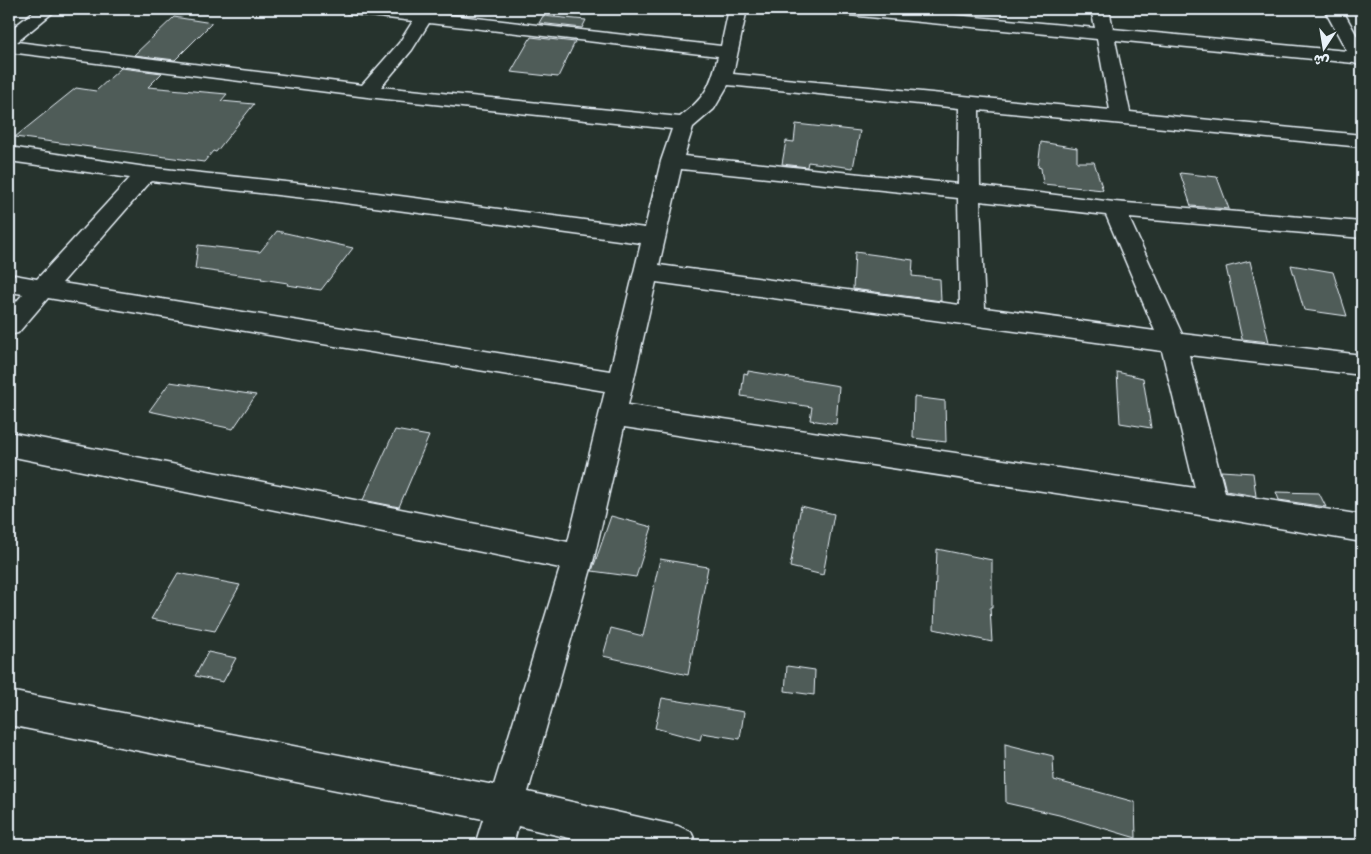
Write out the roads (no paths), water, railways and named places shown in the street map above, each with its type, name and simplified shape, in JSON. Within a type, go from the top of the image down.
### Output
[{"type":"street","points":[[9,40],[48,9]]},
{"type":"street","points":[[353,9],[729,52]]},
{"type":"street","points":[[494,845],[579,558],[672,161],[684,124],[707,105],[722,79],[738,9]]},
{"type":"street","points":[[838,9],[972,15],[1106,34],[1361,60]]},
{"type":"street","points":[[1100,9],[1121,118]]},
{"type":"street","points":[[1333,9],[1361,60]]},
{"type":"street","points":[[367,91],[406,46],[424,18]]},
{"type":"street","points":[[9,47],[367,91],[684,124]]},
{"type":"street","points":[[722,79],[1362,142]]},
{"type":"street","points":[[969,104],[969,192],[973,316]]},
{"type":"street","points":[[9,154],[146,174],[322,193],[655,237]]},
{"type":"street","points":[[672,161],[1114,209],[1362,230]]},
{"type":"street","points":[[9,326],[146,174]]},
{"type":"street","points":[[1114,209],[1173,343],[1213,504]]},
{"type":"street","points":[[646,272],[1173,343],[1362,365]]},
{"type":"street","points":[[9,282],[621,383]]},
{"type":"street","points":[[614,414],[1362,528]]},
{"type":"street","points":[[9,444],[579,558]]},
{"type":"street","points":[[9,708],[505,805],[678,845]]}]
